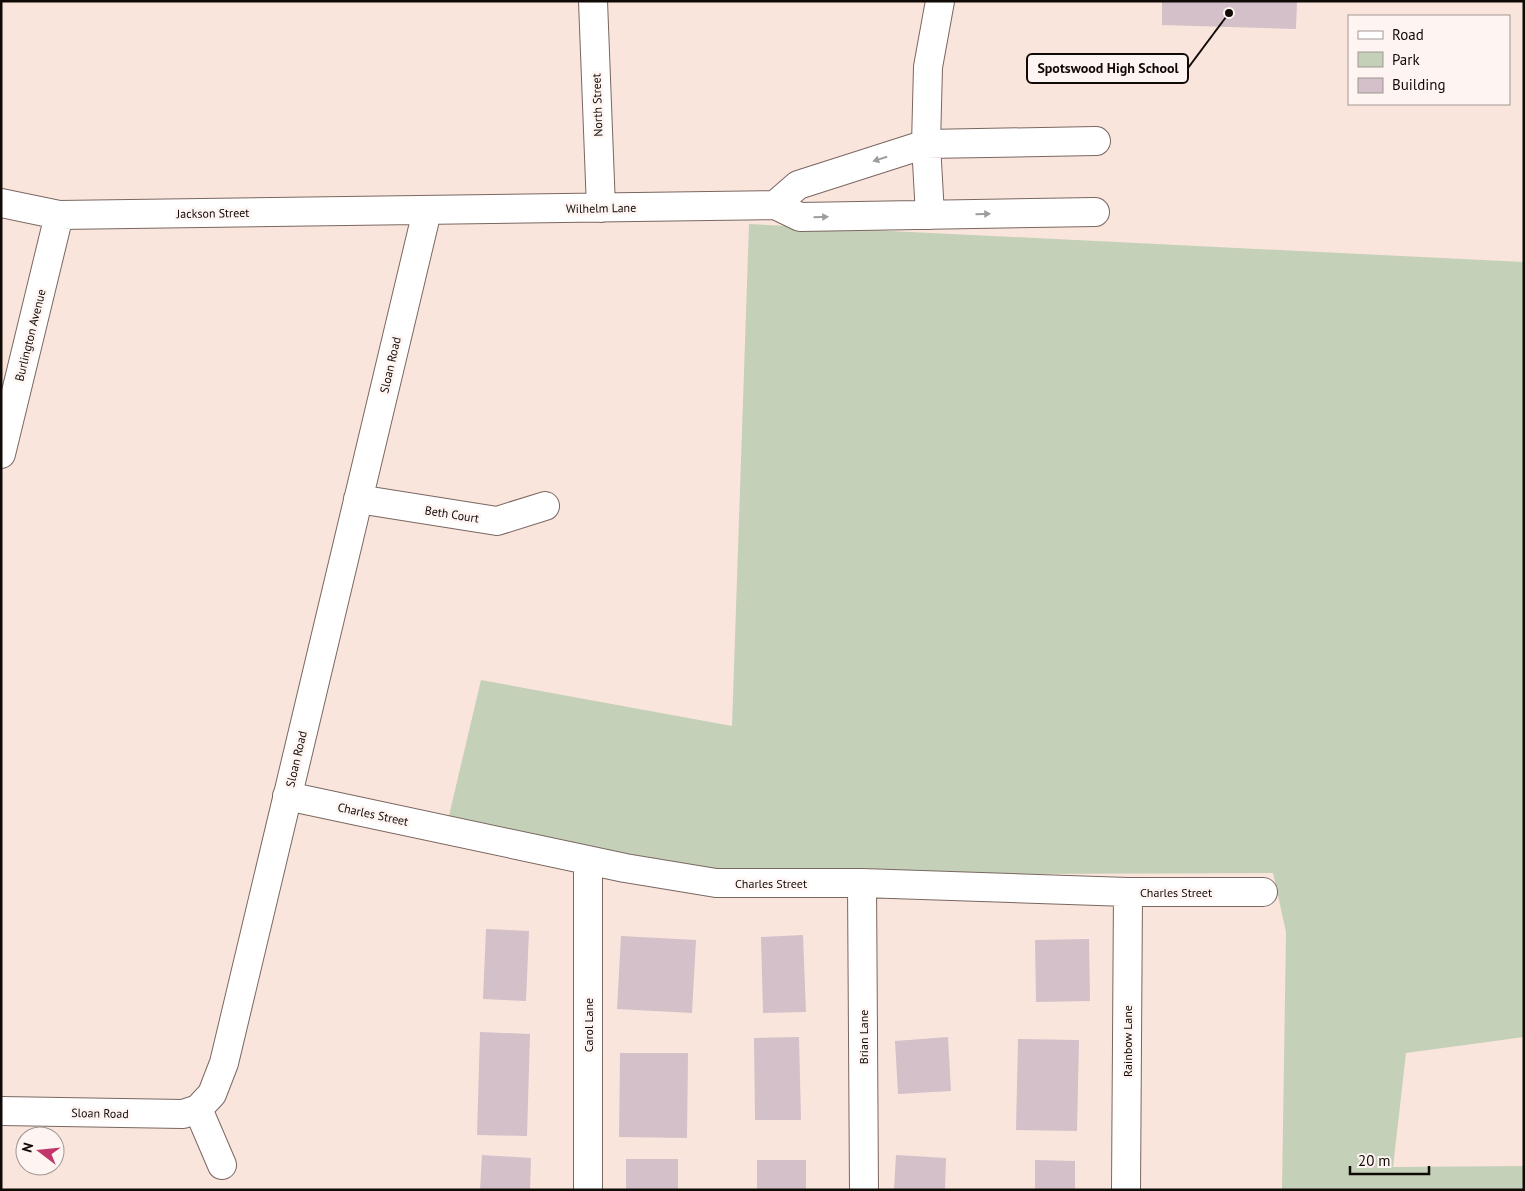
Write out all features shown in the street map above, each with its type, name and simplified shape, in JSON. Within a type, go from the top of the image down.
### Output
[{"type":"street","name":"North Street","points":[[593,1],[601,208]]},
{"type":"street","points":[[930,215],[926,144],[928,67],[940,1]]},
{"type":"street","points":[[1095,212],[800,217],[775,205],[798,185],[926,144],[1096,141]]},
{"type":"street","name":"Jackson Street","points":[[1,203],[59,215],[427,211]]},
{"type":"street","name":"Wilhelm Lane","points":[[427,211],[775,205]]},
{"type":"street","name":"Sloan Road","points":[[1,1111],[183,1114],[198,1109],[212,1094],[224,1063],[427,211]]},
{"type":"street","name":"Burlington Avenue","points":[[1,454],[59,215]]},
{"type":"street","name":"Beth Court","points":[[358,498],[497,521],[545,506]]},
{"type":"street","name":"Charles Street","points":[[287,796],[625,868],[716,883],[862,883],[1128,892],[1263,892]]},
{"type":"street","name":"Carol Lane","points":[[588,860],[588,1190]]},
{"type":"street","name":"Brian Lane","points":[[862,883],[864,1190]]},
{"type":"street","name":"Rainbow Lane","points":[[1126,1190],[1128,892]]},
{"type":"street","points":[[198,1109],[222,1165]]},
{"type":"green space","points":[[749,224],[1524,262],[1524,1037],[1406,1053],[1393,1167],[1524,1166],[1524,1190],[1282,1190],[1286,932],[1273,873],[699,875],[447,824],[481,680],[732,726]]},
{"type":"building","points":[[1162,1],[1297,1],[1296,29],[1162,25]]},
{"type":"building","points":[[486,929],[529,931],[526,1001],[483,999]]},
{"type":"building","points":[[803,935],[806,1012],[763,1013],[761,937]]},
{"type":"building","points":[[621,936],[696,940],[692,1013],[617,1009]]},
{"type":"building","points":[[1089,939],[1090,1001],[1036,1002],[1035,940]]},
{"type":"building","points":[[480,1032],[530,1034],[527,1136],[477,1135]]},
{"type":"building","points":[[799,1037],[801,1120],[755,1120],[754,1038]]},
{"type":"building","points":[[948,1037],[951,1091],[898,1094],[895,1041]]},
{"type":"building","points":[[1018,1039],[1079,1040],[1077,1131],[1016,1130]]},
{"type":"building","points":[[620,1053],[688,1053],[687,1138],[619,1137]]},
{"type":"building","points":[[482,1155],[531,1158],[530,1190],[480,1190]]},
{"type":"building","points":[[896,1155],[946,1158],[945,1190],[894,1190]]},
{"type":"building","points":[[626,1159],[678,1159],[678,1190],[626,1190]]},
{"type":"building","points":[[757,1160],[806,1160],[806,1190],[757,1190]]},
{"type":"building","points":[[1035,1160],[1075,1161],[1075,1190],[1035,1190]]},
{"type":"place","name":"Spotswood High School","points":[[1229,13]]}]
